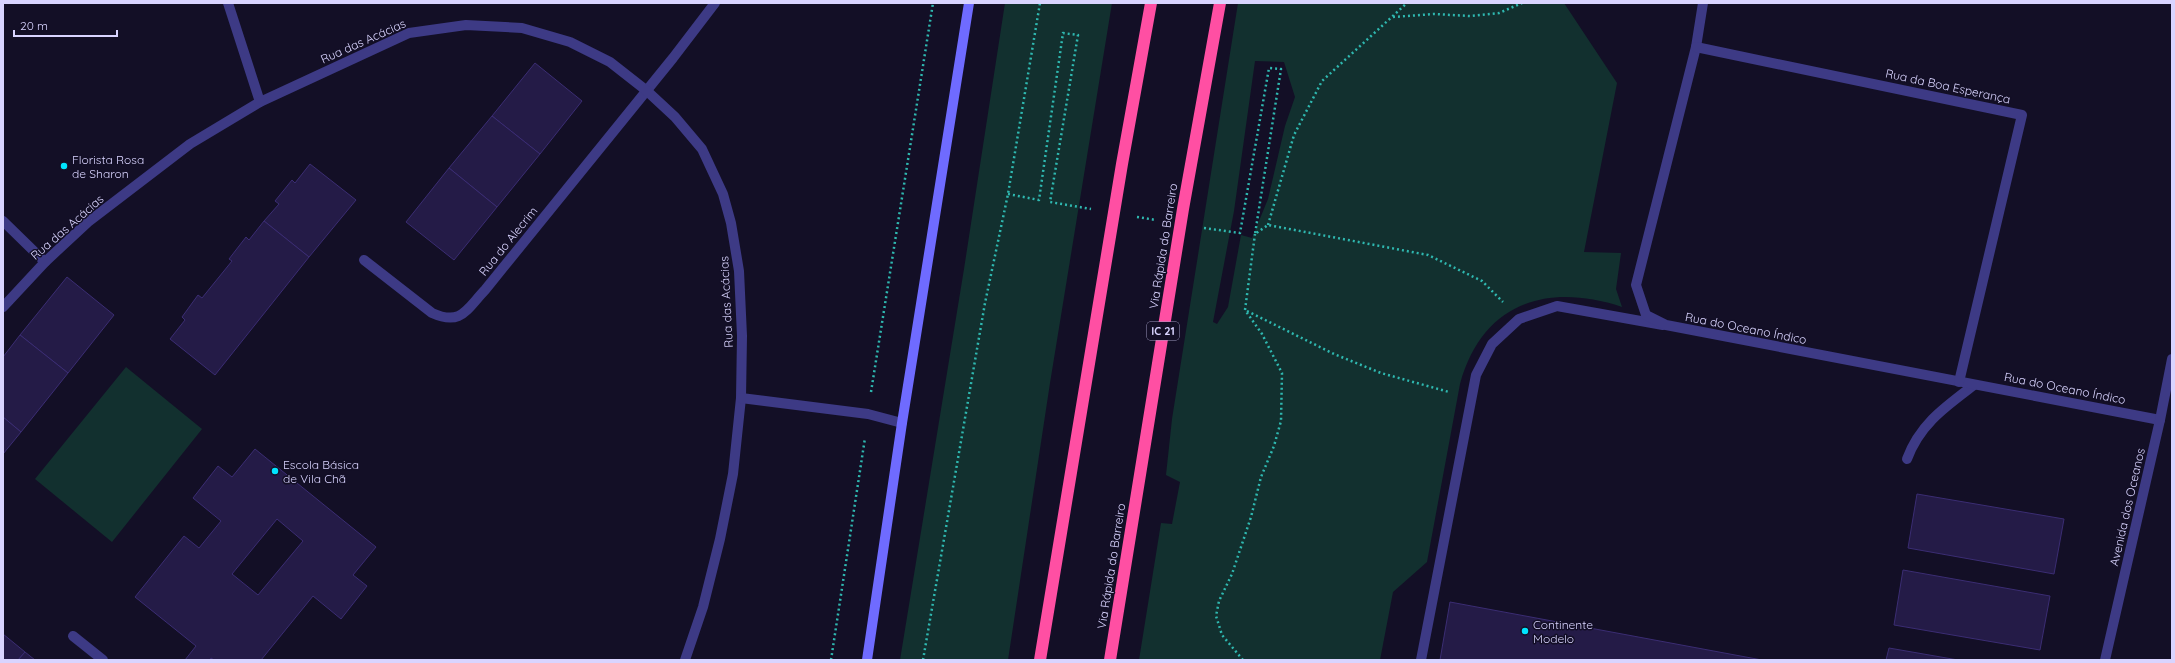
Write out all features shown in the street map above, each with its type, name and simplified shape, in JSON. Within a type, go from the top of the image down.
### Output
[{"type":"highway","points":[[1040,660],[1150,3]]},
{"type":"highway","name":"Via Rápida do Barreiro","points":[[1110,660],[1182,209],[1220,3]]},
{"type":"main road","points":[[867,660],[902,423],[969,3]]},
{"type":"street","points":[[228,3],[260,102]]},
{"type":"street","name":"Rua do Alecrim","points":[[364,260],[432,313],[445,319],[452,319],[460,315],[485,290],[715,3]]},
{"type":"street","name":"Rua do Oceano Índico","points":[[1703,3],[1696,47],[1636,284],[1646,315],[1666,325],[2160,420]]},
{"type":"street","name":"Rua das Acácias","points":[[3,308],[45,262],[88,222],[190,144],[260,102],[409,33],[466,25],[522,28],[570,42],[610,62],[675,117],[702,149],[724,194],[731,223],[739,272],[742,336],[741,398],[733,474],[720,539],[703,607],[685,660]]},
{"type":"street","name":"Rua da Boa Esperança","points":[[1696,47],[2022,115],[1959,382]]},
{"type":"street","points":[[3,221],[45,262]]},
{"type":"street","points":[[1421,660],[1476,375],[1492,344],[1519,319],[1557,306],[1666,325]]},
{"type":"street","name":"Avenida dos Oceanos","points":[[2106,660],[2172,360]]},
{"type":"street","points":[[1907,459],[1914,441],[1940,411],[1974,385]]},
{"type":"street","points":[[741,398],[868,414],[902,423]]},
{"type":"street","points":[[73,636],[103,660]]},
{"type":"path","points":[[870,398],[933,3]]},
{"type":"path","points":[[923,660],[985,303],[1008,194],[1040,3]]},
{"type":"path","points":[[1255,234],[1268,225],[1294,135],[1322,80],[1407,3]]},
{"type":"path","points":[[1392,17],[1434,14],[1470,16],[1500,12],[1522,3]]},
{"type":"path","points":[[1008,194],[1039,200],[1064,33],[1078,35],[1050,202],[1095,210]]},
{"type":"path","points":[[1202,227],[1240,233],[1269,68],[1281,69],[1255,234],[1245,310],[1262,334],[1282,373],[1281,421],[1274,446],[1261,477],[1251,517],[1232,574],[1219,601],[1216,616],[1222,635],[1228,645],[1243,660]]},
{"type":"path","points":[[1133,216],[1164,221]]},
{"type":"path","points":[[1268,225],[1428,255],[1482,281],[1519,319]]},
{"type":"path","points":[[1245,310],[1334,354],[1381,373],[1471,398]]},
{"type":"path","points":[[831,660],[866,437]]},
{"type":"green space","points":[[1005,3],[1112,3],[1050,383],[1008,660],[900,660],[964,269]]},
{"type":"green space","points":[[1238,3],[1564,3],[1617,83],[1584,252],[1621,253],[1616,289],[1622,307],[1594,300],[1568,297],[1544,299],[1521,306],[1501,317],[1484,334],[1470,356],[1460,384],[1427,562],[1393,592],[1380,660],[1139,660],[1161,523],[1172,524],[1180,482],[1166,475],[1172,419]],"holes":[[[1255,61],[1284,62],[1295,97],[1285,126],[1268,199],[1252,238],[1241,235],[1228,307],[1217,324],[1213,322],[1234,211]]]},
{"type":"green space","points":[[126,367],[202,429],[112,542],[35,479]]},
{"type":"building","points":[[535,63],[582,101],[540,154],[492,116]]},
{"type":"building","points":[[492,116],[540,154],[497,207],[449,168]]},
{"type":"building","points":[[310,164],[356,200],[309,257],[264,221],[279,204],[275,201],[292,180],[295,183]]},
{"type":"building","points":[[449,168],[497,207],[454,260],[406,222]]},
{"type":"building","points":[[264,221],[309,257],[215,375],[170,339],[185,320],[182,317],[198,295],[202,298],[232,261],[229,259],[246,237],[249,240]]},
{"type":"building","points":[[67,277],[114,315],[68,373],[20,335]]},
{"type":"building","points":[[20,335],[68,373],[21,432],[3,417],[3,357]]},
{"type":"building","points":[[3,417],[21,432],[3,454]]},
{"type":"building","points":[[255,449],[376,547],[353,575],[367,586],[341,619],[313,596],[261,660],[214,660],[211,658],[210,660],[185,660],[196,646],[135,597],[184,536],[199,548],[221,521],[193,498],[218,466],[232,477]],"holes":[[[277,519],[303,541],[258,595],[232,574]]]},
{"type":"building","points":[[1917,494],[2064,519],[2054,574],[1908,548]]},
{"type":"building","points":[[1903,570],[2050,596],[2040,650],[1894,625]]},
{"type":"building","name":"Continente Modelo","points":[[1450,602],[1762,660],[1440,660]]},
{"type":"building","points":[[3,634],[25,652],[18,660],[3,660]]},
{"type":"building","points":[[1889,648],[1958,660],[1886,660]]},
{"type":"building","points":[[25,652],[35,660],[18,660]]},
{"type":"place","name":"Florista Rosa de Sharon","points":[[64,166]]},
{"type":"place","name":"Escola Básica de Vila Chã","points":[[275,471]]},
{"type":"place","name":"Continente Modelo","points":[[1525,631]]}]
